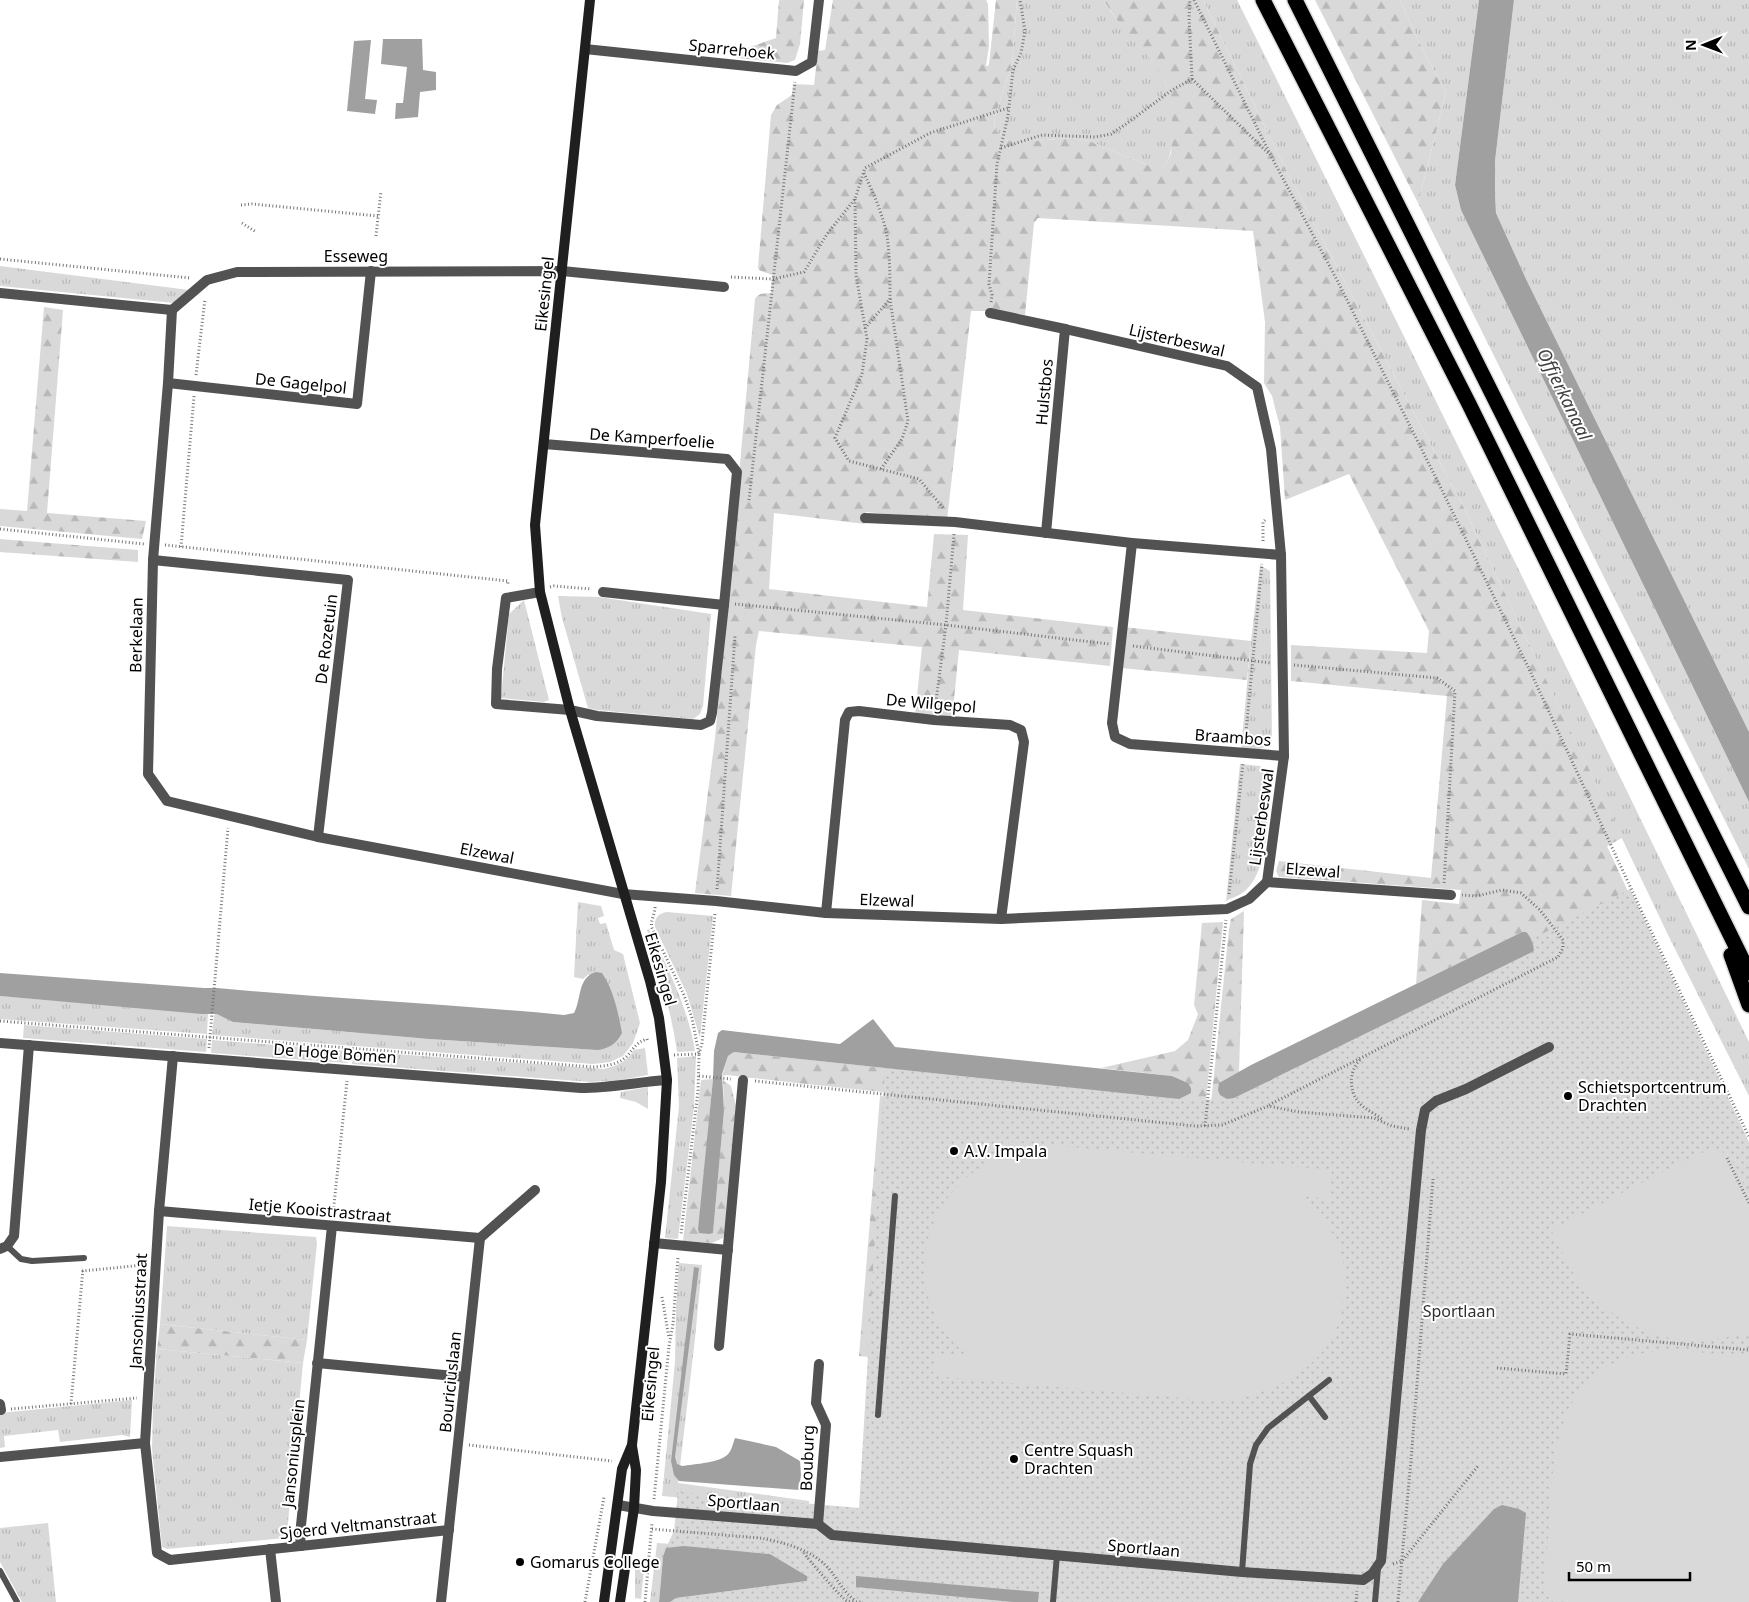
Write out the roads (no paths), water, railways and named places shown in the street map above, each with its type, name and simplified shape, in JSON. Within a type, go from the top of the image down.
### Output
[{"type":"highway","points":[[1263,0],[1464,395],[1749,973]]},
{"type":"highway","points":[[1295,0],[1749,907]]},
{"type":"highway","points":[[1703,879],[1749,1005]]},
{"type":"street","name":"Eikesingel","points":[[590,0],[536,525],[540,592],[570,710],[660,1018],[667,1080],[662,1182],[632,1445],[636,1470],[634,1508],[620,1602]]},
{"type":"street","name":"Sparrehoek","points":[[585,49],[796,71],[812,62],[818,0]]},
{"type":"street","name":"De Gagelpol","points":[[168,383],[358,404],[371,271]]},
{"type":"street","name":"Esseweg","points":[[172,310],[207,280],[237,272],[562,271],[724,288]]},
{"type":"street","points":[[0,293],[172,310]]},
{"type":"street","name":"Berkelaan","points":[[172,310],[168,383],[153,560],[148,774],[167,801],[318,837]]},
{"type":"street","points":[[990,313],[1064,329]]},
{"type":"street","name":"Lijsterbeswal","points":[[1064,329],[1227,366],[1257,387],[1271,449],[1281,555]]},
{"type":"street","name":"Hulstbos","points":[[1046,533],[1064,329]]},
{"type":"street","name":"De Kamperfoelie","points":[[544,444],[728,459],[738,472],[710,721],[701,725],[597,716],[570,710]]},
{"type":"street","points":[[865,518],[955,522],[1132,543],[1281,555]]},
{"type":"street","name":"Braambos","points":[[1132,543],[1112,723],[1116,737],[1130,744],[1284,756],[1281,555]]},
{"type":"street","name":"De Rozetuin","points":[[153,560],[348,580],[318,837]]},
{"type":"street","points":[[540,592],[506,598],[497,669],[496,704],[570,710]]},
{"type":"street","points":[[603,592],[724,605]]},
{"type":"street","name":"De Wilgepol","points":[[826,913],[845,720],[849,712],[859,711],[934,720],[1010,725],[1021,730],[1024,742],[1001,919]]},
{"type":"street","name":"Lijsterbeswal","points":[[1267,882],[1284,756]]},
{"type":"street","name":"Elzewal","points":[[318,837],[623,894],[716,901],[826,913],[1001,919],[1227,909],[1249,899],[1267,882],[1447,895]]},
{"type":"street","name":"De Hoge Bomen","points":[[0,1043],[581,1088],[622,1086],[648,1081],[667,1080]]},
{"type":"street","points":[[4,1247],[14,1236],[29,1045]]},
{"type":"street","points":[[1378,1568],[1381,1561],[1421,1130],[1425,1110],[1436,1101],[1466,1089],[1549,1047]]},
{"type":"street","name":"Jansoniusstraat","points":[[170,1560],[157,1553],[145,1443],[159,1211],[173,1056]]},
{"type":"street","points":[[719,1346],[743,1080]]},
{"type":"street","points":[[480,1238],[536,1190]]},
{"type":"street","name":"Ietje Kooistrastraat","points":[[159,1211],[480,1238]]},
{"type":"street","name":"Jansoniusplein","points":[[301,1546],[300,1535],[332,1226]]},
{"type":"street","name":"Bouriciuslaan","points":[[441,1602],[480,1238]]},
{"type":"street","points":[[654,1243],[728,1250]]},
{"type":"street","points":[[317,1363],[465,1377]]},
{"type":"street","name":"Bouburg","points":[[818,1524],[826,1424],[816,1403],[819,1364]]},
{"type":"street","points":[[0,1404],[1,1410]]},
{"type":"street","points":[[0,1456],[145,1443]]},
{"type":"street","name":"Eikesingel","points":[[604,1602],[622,1469],[632,1445]]},
{"type":"street","name":"Sportlaan","points":[[618,1505],[653,1510],[818,1524],[832,1535],[1242,1572],[1358,1581],[1363,1580],[1378,1568]]},
{"type":"street","name":"Sjoerd Veltmanstraat","points":[[170,1560],[449,1530]]},
{"type":"street","name":"Sjoerd Veltmanstraat","points":[[270,1549],[276,1602]]},
{"type":"lane","points":[[878,1414],[896,1196]]},
{"type":"lane","points":[[4,1247],[21,1259],[32,1261],[84,1258]]},
{"type":"lane","points":[[1242,1572],[1250,1464],[1256,1444],[1268,1428],[1329,1380]]},
{"type":"lane","points":[[1309,1396],[1325,1417]]},
{"type":"lane","points":[[1053,1602],[1057,1556]]},
{"type":"lane","points":[[1375,1602],[1378,1568]]},
{"type":"lane","points":[[0,1571],[17,1602]]},
{"type":"water","name":"Offierkanaal","points":[[1479,0],[1514,0],[1495,161],[1496,213],[1526,279],[1749,732],[1749,802],[1461,210],[1455,185]]},
{"type":"water","points":[[383,39],[422,39],[423,70],[436,72],[436,90],[420,92],[418,117],[395,119],[396,103],[403,103],[407,67],[381,64]]},
{"type":"water","points":[[371,40],[365,99],[377,100],[375,114],[347,111],[354,41]]},
{"type":"water","points":[[1522,932],[1526,932],[1529,936],[1534,951],[1234,1098],[1227,1099],[1220,1095],[1218,1090],[1219,1083],[1251,1065]]},
{"type":"water","points":[[596,972],[602,973],[613,994],[622,1033],[612,1045],[597,1050],[429,1039],[233,1022],[217,1014],[0,996],[0,973],[564,1015],[574,1013],[583,984],[590,975]]},
{"type":"water","points":[[873,1019],[895,1047],[1172,1076],[1188,1083],[1191,1093],[1179,1099],[734,1052],[728,1056],[722,1074],[724,1111],[713,1233],[699,1233],[714,1051],[718,1033],[722,1030],[840,1044]]},
{"type":"water","points":[[694,1267],[699,1268],[675,1457],[677,1464],[682,1466],[720,1459],[729,1453],[735,1438],[776,1447],[800,1461],[799,1490],[679,1481],[674,1475],[671,1461]]},
{"type":"water","points":[[1502,1505],[1519,1509],[1526,1513],[1518,1602],[1418,1602],[1443,1564],[1494,1509]]},
{"type":"water","points":[[684,1546],[770,1554],[807,1576],[807,1581],[676,1598],[670,1602],[659,1602],[663,1557],[666,1548]]},
{"type":"water","points":[[856,1576],[1039,1592],[1038,1602],[1013,1602],[856,1587]]},
{"type":"place","name":"Schietsportcentrum Drachten","points":[[1568,1096]]},
{"type":"place","name":"A.V. Impala","points":[[954,1151]]},
{"type":"place","name":"Centre Squash Drachten","points":[[1014,1459]]},
{"type":"place","name":"Gomarus College","points":[[520,1562]]}]
